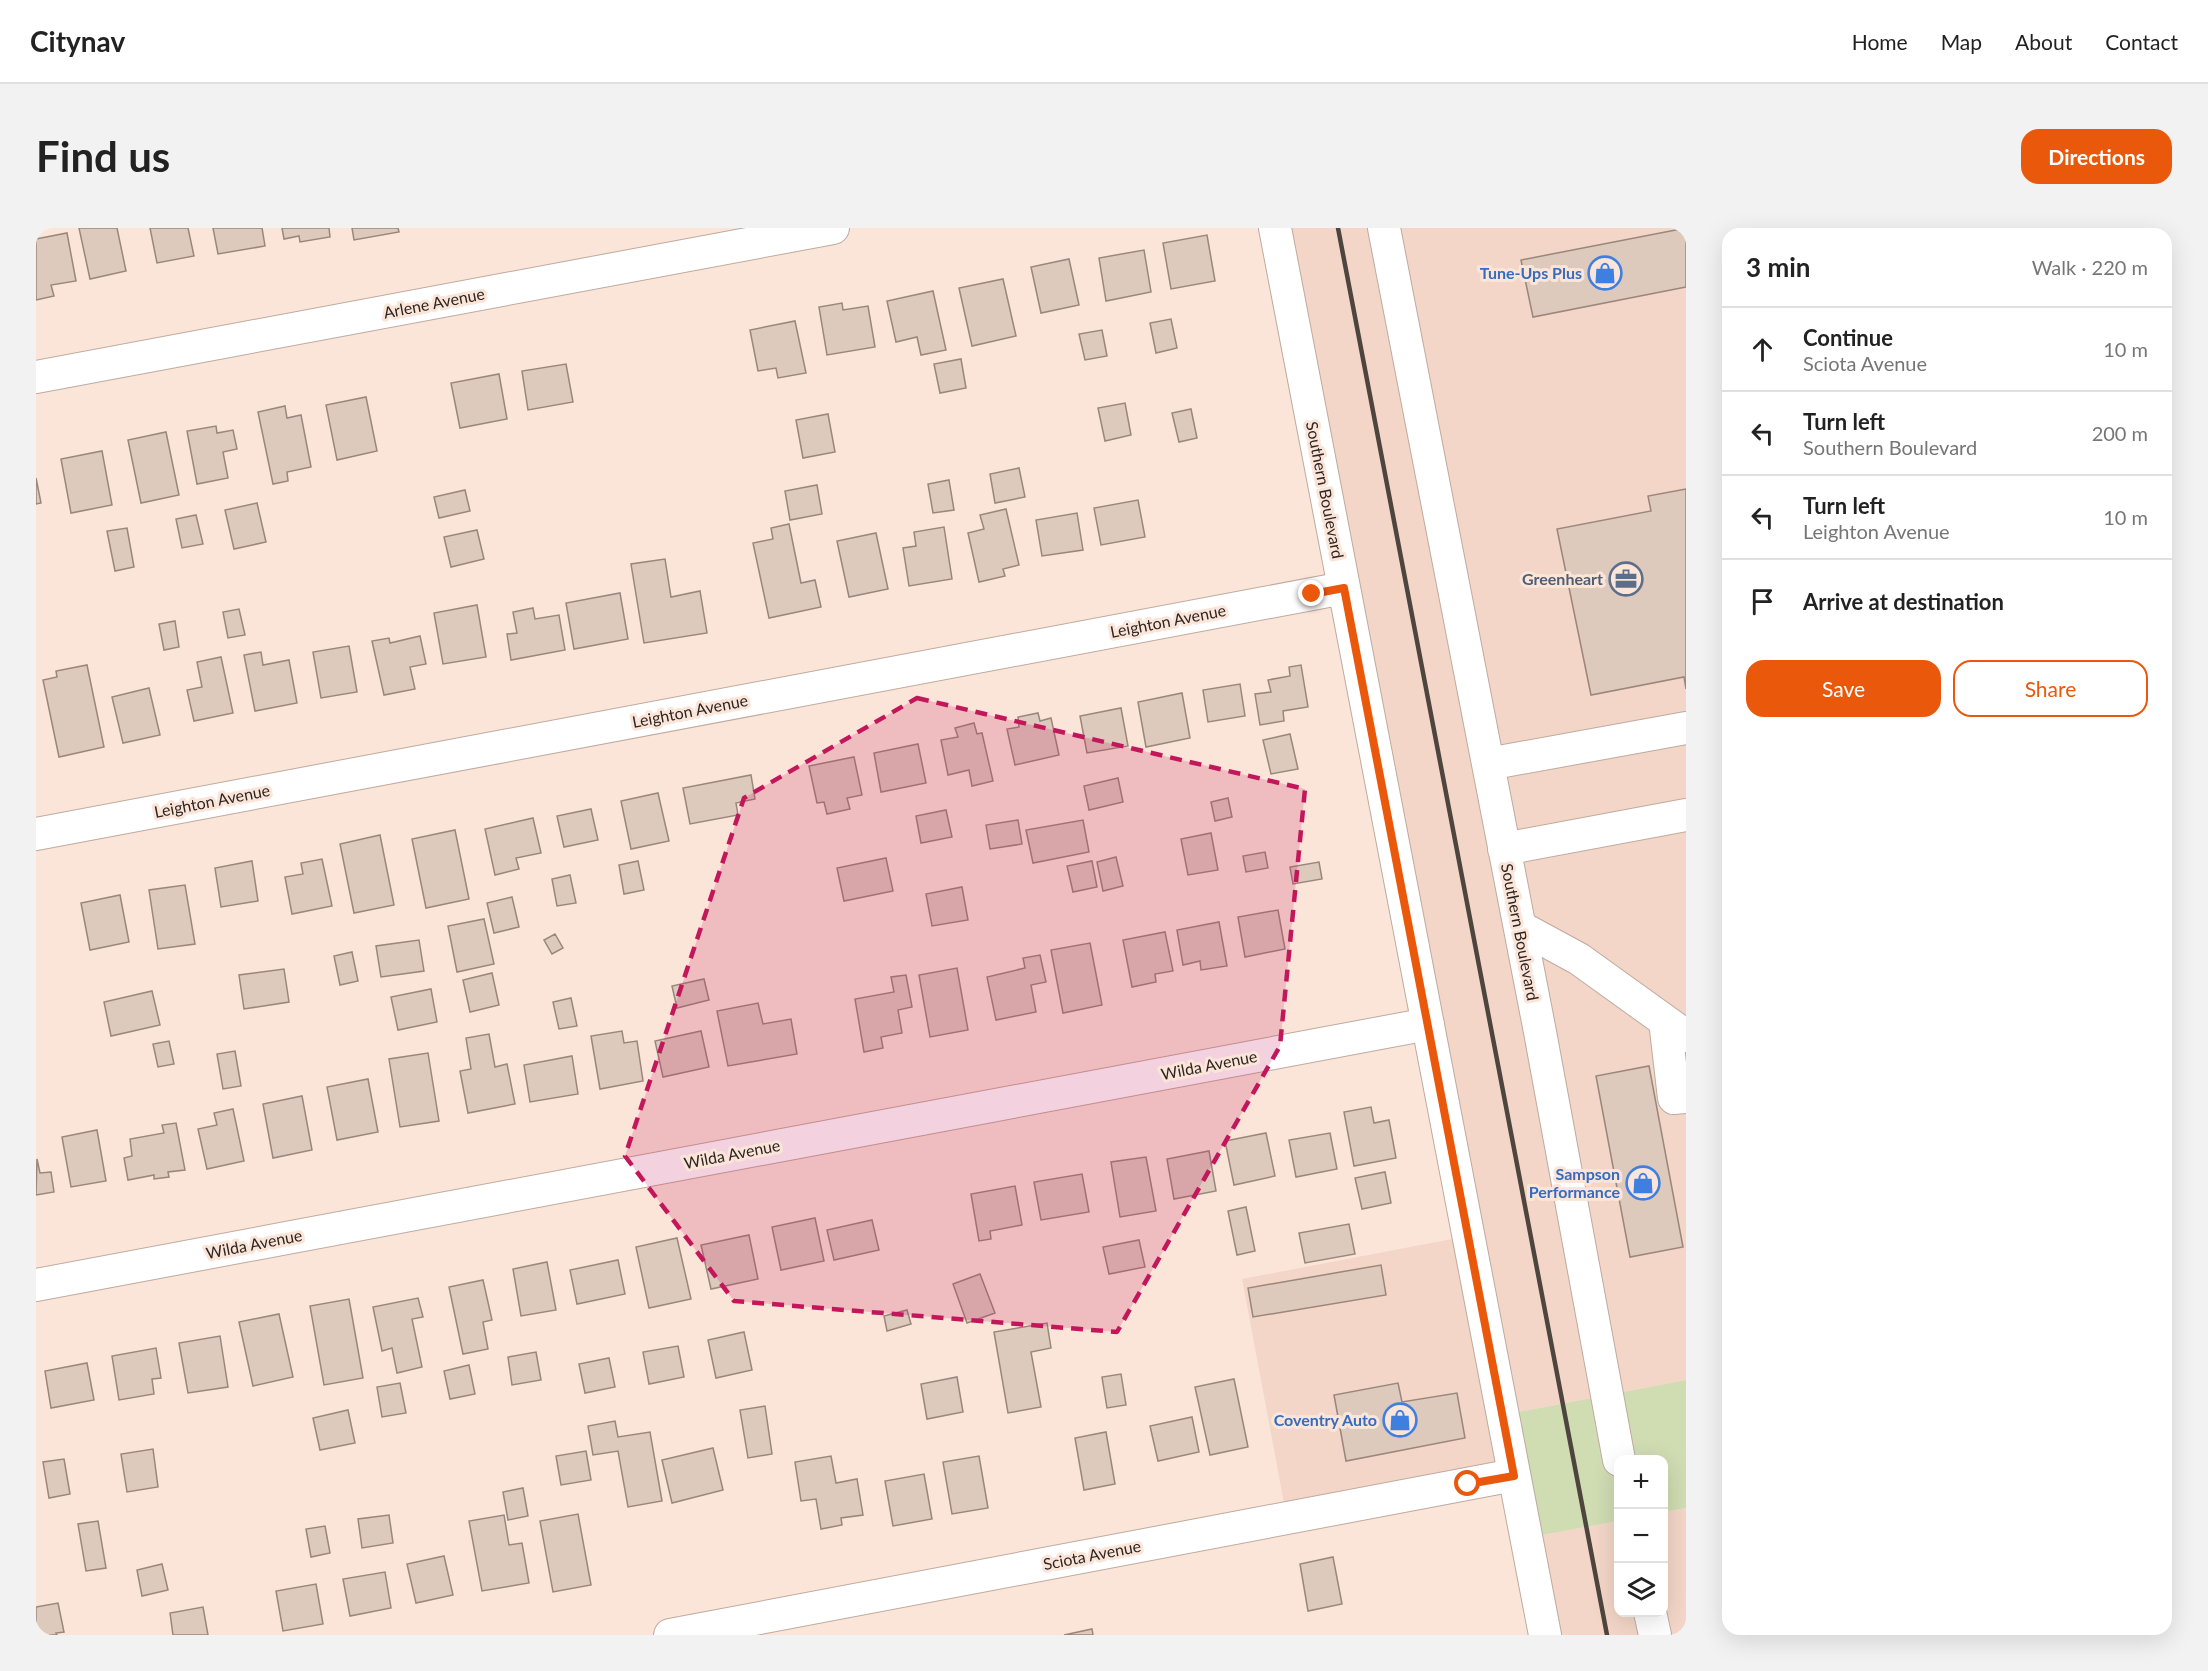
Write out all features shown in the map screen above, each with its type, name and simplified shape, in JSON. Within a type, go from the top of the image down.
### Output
[{"type":"street","name":"Arlene Avenue","points":[[36,377],[833,228]]},
{"type":"street","name":"Southern Boulevard","points":[[1275,228],[1545,1635]]},
{"type":"street","name":"Southern Boulevard","points":[[1384,228],[1520,927],[1618,1455]]},
{"type":"street","name":"Leighton Avenue","points":[[36,834],[1344,588]]},
{"type":"street","points":[[1488,764],[1686,728]]},
{"type":"street","points":[[1504,849],[1686,815]]},
{"type":"street","points":[[1520,927],[1579,959],[1676,1029],[1674,1098],[1686,1096]]},
{"type":"street","name":"Wilda Avenue","points":[[36,1285],[1428,1024]]},
{"type":"street","name":"Sciota Avenue","points":[[669,1635],[1514,1476]]},
{"type":"street","points":[[1651,1617],[1655,1635]]},
{"type":"highlighted area","points":[[917,698],[1305,789],[1280,1046],[1117,1332],[734,1301],[625,1156],[744,798]]},
{"type":"shaded area","points":[[1275,228],[1686,228],[1686,1380],[1503,1415],[1514,1475],[1287,1519],[1242,1279],[1468,1236]]},
{"type":"shaded area","points":[[1686,1508],[1686,1635],[1545,1635],[1526,1538],[1614,1522],[1614,1617],[1668,1617],[1668,1511]]},
{"type":"green space","points":[[1686,1380],[1686,1508],[1668,1511],[1668,1455],[1614,1455],[1614,1522],[1526,1538],[1503,1415]]},
{"type":"building","points":[[79,228],[117,228],[126,271],[90,279]]},
{"type":"building","points":[[150,228],[188,228],[194,256],[157,263]]},
{"type":"building","points":[[213,228],[262,228],[265,246],[218,254]]},
{"type":"building","points":[[282,228],[329,228],[330,237],[300,242],[299,236],[284,239]]},
{"type":"building","points":[[352,228],[398,228],[399,232],[354,240]]},
{"type":"building","name":"Tune-Ups Plus","points":[[1686,228],[1686,287],[1533,317],[1521,260]]},
{"type":"building","points":[[67,233],[76,281],[51,285],[54,296],[36,300],[36,239]]},
{"type":"building","points":[[1207,235],[1215,281],[1171,289],[1163,243]]},
{"type":"building","points":[[1144,250],[1151,292],[1106,301],[1099,258]]},
{"type":"building","points":[[1069,259],[1079,305],[1041,313],[1031,267]]},
{"type":"building","points":[[1003,279],[1016,336],[972,346],[959,288]]},
{"type":"building","points":[[933,291],[946,350],[921,355],[917,337],[896,342],[887,301]]},
{"type":"building","points":[[842,303],[843,310],[868,306],[875,347],[827,355],[819,307]]},
{"type":"building","points":[[1171,319],[1177,348],[1156,353],[1150,323]]},
{"type":"building","points":[[795,321],[806,373],[778,378],[776,368],[758,371],[750,330]]},
{"type":"building","points":[[1102,330],[1107,356],[1085,360],[1079,334]]},
{"type":"building","points":[[961,359],[966,388],[940,393],[934,364]]},
{"type":"building","points":[[566,364],[573,402],[528,410],[522,371]]},
{"type":"building","points":[[499,374],[507,419],[460,428],[451,383]]},
{"type":"building","points":[[366,397],[377,451],[337,460],[326,405]]},
{"type":"building","points":[[1125,403],[1131,435],[1105,441],[1098,408]]},
{"type":"building","points":[[285,406],[287,418],[301,415],[311,467],[287,472],[288,481],[273,484],[258,412]]},
{"type":"building","points":[[1191,409],[1197,438],[1179,442],[1172,413]]},
{"type":"building","points":[[828,414],[835,452],[803,458],[796,420]]},
{"type":"building","points":[[216,426],[217,433],[233,430],[237,449],[223,452],[228,478],[197,484],[187,431]]},
{"type":"building","points":[[166,432],[179,495],[141,503],[128,440]]},
{"type":"building","points":[[102,451],[112,505],[71,513],[61,459]]},
{"type":"building","points":[[1019,468],[1025,497],[995,503],[990,474]]},
{"type":"building","points":[[36,478],[41,503],[36,504]]},
{"type":"building","points":[[949,480],[954,510],[933,513],[928,484]]},
{"type":"building","points":[[817,485],[822,514],[790,520],[785,491]]},
{"type":"building","name":"Greenheart","points":[[1686,489],[1686,689],[1684,677],[1591,695],[1557,529],[1651,511],[1648,496]]},
{"type":"building","points":[[465,490],[470,511],[439,518],[434,497]]},
{"type":"building","points":[[1138,500],[1145,537],[1101,545],[1094,508]]},
{"type":"building","points":[[257,503],[266,542],[234,549],[225,510]]},
{"type":"building","points":[[1006,509],[1019,565],[1003,569],[1005,576],[979,582],[968,533],[984,529],[980,515]]},
{"type":"building","points":[[1077,513],[1083,550],[1042,556],[1036,520]]},
{"type":"building","points":[[196,515],[203,544],[182,548],[176,519]]},
{"type":"building","points":[[789,524],[801,583],[815,580],[821,607],[769,618],[753,543],[773,539],[771,528]]},
{"type":"building","points":[[944,527],[952,579],[909,586],[903,548],[916,546],[914,532]]},
{"type":"building","points":[[127,528],[134,567],[115,571],[107,531]]},
{"type":"building","points":[[477,530],[484,559],[451,567],[444,537]]},
{"type":"building","points":[[876,533],[888,589],[849,597],[837,541]]},
{"type":"building","points":[[665,559],[671,597],[700,591],[707,633],[644,643],[631,564]]},
{"type":"building","points":[[620,593],[628,639],[574,649],[566,603]]},
{"type":"building","points":[[477,605],[486,657],[443,664],[434,613]]},
{"type":"building","points":[[533,608],[535,619],[559,615],[565,650],[511,660],[507,634],[517,633],[513,612]]},
{"type":"building","points":[[239,609],[245,635],[228,638],[223,612]]},
{"type":"building","points":[[175,621],[179,647],[164,650],[159,624]]},
{"type":"building","points":[[420,636],[426,664],[410,667],[415,689],[384,695],[372,641],[389,638],[390,643]]},
{"type":"building","points":[[349,646],[357,692],[321,698],[313,652]]},
{"type":"building","points":[[261,652],[263,665],[289,660],[297,703],[255,711],[244,655]]},
{"type":"building","points":[[221,657],[233,713],[194,721],[187,690],[202,687],[197,662]]},
{"type":"building","points":[[87,665],[104,747],[59,757],[43,680],[57,677],[56,671]]},
{"type":"building","points":[[1301,665],[1308,707],[1283,711],[1284,721],[1260,725],[1255,694],[1271,692],[1268,680],[1290,676],[1289,667]]},
{"type":"building","points":[[1240,684],[1245,716],[1208,722],[1203,690]]},
{"type":"building","points":[[149,688],[160,735],[123,743],[112,697]]},
{"type":"building","points":[[1182,693],[1190,738],[1146,747],[1138,702]]},
{"type":"building","points":[[1121,708],[1128,746],[1087,753],[1080,716]]},
{"type":"building","points":[[1038,713],[1040,721],[1051,718],[1059,755],[1015,765],[1007,729],[1019,727],[1018,717]]},
{"type":"building","points":[[974,723],[977,734],[982,733],[993,781],[972,786],[969,770],[948,775],[941,740],[958,737],[955,728]]},
{"type":"building","points":[[1290,734],[1298,769],[1271,774],[1263,740]]},
{"type":"building","points":[[918,744],[926,783],[881,792],[874,753]]},
{"type":"building","points":[[854,757],[862,795],[847,798],[850,809],[827,814],[824,802],[817,803],[809,766]]},
{"type":"building","points":[[751,775],[755,799],[736,803],[738,815],[690,824],[683,788]]},
{"type":"building","points":[[1118,778],[1123,802],[1089,810],[1084,786]]},
{"type":"building","points":[[658,793],[669,841],[631,849],[621,801]]},
{"type":"building","points":[[1228,798],[1232,817],[1215,821],[1211,802]]},
{"type":"building","points":[[591,809],[598,840],[564,847],[557,816]]},
{"type":"building","points":[[946,810],[952,837],[921,843],[916,816]]},
{"type":"building","points":[[533,818],[541,853],[516,858],[519,869],[495,875],[485,829]]},
{"type":"building","points":[[1018,820],[1022,844],[990,849],[986,825]]},
{"type":"building","points":[[1083,820],[1089,852],[1033,863],[1026,830]]},
{"type":"building","points":[[455,830],[469,899],[426,908],[412,839]]},
{"type":"building","points":[[1211,833],[1218,870],[1188,875],[1181,839]]},
{"type":"building","points":[[380,835],[394,905],[354,913],[340,844]]},
{"type":"building","points":[[1265,852],[1268,868],[1246,872],[1243,856]]},
{"type":"building","points":[[1116,857],[1123,886],[1103,891],[1097,862]]},
{"type":"building","points":[[886,858],[893,891],[844,901],[837,868]]},
{"type":"building","points":[[322,859],[332,906],[292,914],[285,877],[303,874],[301,863]]},
{"type":"building","points":[[252,861],[258,901],[221,907],[215,868]]},
{"type":"building","points":[[638,861],[644,890],[624,894],[619,865]]},
{"type":"building","points":[[1092,861],[1097,887],[1073,892],[1067,866]]},
{"type":"building","points":[[1319,862],[1322,879],[1293,884],[1290,867]]},
{"type":"building","points":[[570,875],[576,903],[557,906],[552,879]]},
{"type":"building","points":[[185,885],[195,944],[158,949],[149,890]]},
{"type":"building","points":[[962,887],[968,920],[932,926],[926,894]]},
{"type":"building","points":[[120,895],[129,942],[90,950],[81,903]]},
{"type":"building","points":[[512,897],[519,927],[494,933],[487,903]]},
{"type":"building","points":[[1278,910],[1285,949],[1245,957],[1238,917]]},
{"type":"building","points":[[484,919],[494,964],[457,972],[448,926]]},
{"type":"building","points":[[1219,922],[1227,966],[1201,970],[1200,961],[1183,965],[1177,930]]},
{"type":"building","points":[[1165,932],[1173,971],[1155,974],[1156,982],[1132,987],[1123,940]]},
{"type":"building","points":[[555,934],[563,948],[552,954],[544,940]]},
{"type":"building","points":[[419,940],[424,971],[381,977],[376,946]]},
{"type":"building","points":[[1090,943],[1102,1005],[1063,1013],[1051,950]]},
{"type":"building","points":[[352,952],[358,981],[340,985],[334,956]]},
{"type":"building","points":[[1040,955],[1046,982],[1031,985],[1036,1012],[996,1020],[987,977],[1025,968],[1023,958]]},
{"type":"building","points":[[957,968],[968,1030],[930,1037],[919,975]]},
{"type":"building","points":[[284,969],[289,1002],[244,1009],[239,975]]},
{"type":"building","points":[[492,973],[499,1005],[470,1012],[463,980]]},
{"type":"building","points":[[906,975],[912,1007],[898,1010],[902,1033],[881,1037],[883,1048],[864,1052],[855,999],[894,992],[891,977]]},
{"type":"building","points":[[704,979],[709,1000],[677,1008],[672,986]]},
{"type":"building","points":[[431,989],[437,1022],[398,1030],[391,997]]},
{"type":"building","points":[[152,991],[160,1025],[111,1036],[104,1002]]},
{"type":"building","points":[[571,998],[577,1026],[559,1029],[553,1002]]},
{"type":"building","points":[[758,1003],[763,1024],[791,1019],[797,1054],[728,1066],[717,1011]]},
{"type":"building","points":[[622,1031],[624,1043],[637,1041],[643,1081],[600,1089],[591,1036]]},
{"type":"building","points":[[701,1031],[709,1067],[663,1077],[655,1041]]},
{"type":"building","points":[[489,1034],[495,1067],[507,1064],[515,1104],[468,1113],[460,1071],[471,1069],[466,1038]]},
{"type":"building","points":[[169,1041],[174,1064],[158,1067],[153,1044]]},
{"type":"building","points":[[235,1051],[241,1086],[223,1089],[217,1054]]},
{"type":"building","points":[[428,1053],[439,1121],[400,1127],[389,1059]]},
{"type":"building","points":[[572,1056],[578,1094],[530,1102],[524,1065]]},
{"type":"building","name":"Sampson Performance","points":[[1649,1066],[1683,1247],[1630,1257],[1596,1076]]},
{"type":"building","points":[[368,1079],[378,1132],[337,1140],[327,1087]]},
{"type":"building","points":[[302,1096],[312,1150],[273,1158],[263,1104]]},
{"type":"building","points":[[1371,1107],[1374,1123],[1389,1120],[1396,1158],[1354,1166],[1344,1112]]},
{"type":"building","points":[[233,1109],[244,1161],[207,1169],[198,1129],[217,1125],[214,1113]]},
{"type":"building","points":[[176,1123],[185,1170],[168,1172],[169,1177],[154,1179],[154,1175],[128,1180],[124,1158],[132,1156],[130,1139],[164,1133],[162,1125]]},
{"type":"building","points":[[97,1130],[106,1181],[71,1187],[62,1137]]},
{"type":"building","points":[[1266,1133],[1275,1176],[1234,1185],[1225,1141]]},
{"type":"building","points":[[1330,1133],[1337,1169],[1296,1177],[1289,1140]]},
{"type":"building","points":[[1209,1151],[1216,1191],[1174,1199],[1167,1159]]},
{"type":"building","points":[[1146,1157],[1156,1211],[1120,1217],[1111,1162]]},
{"type":"building","points":[[37,1159],[40,1173],[51,1172],[54,1192],[36,1195]]},
{"type":"building","points":[[1385,1172],[1391,1203],[1362,1209],[1355,1178]]},
{"type":"building","points":[[1082,1174],[1089,1212],[1041,1220],[1034,1182]]},
{"type":"building","points":[[1015,1186],[1022,1225],[990,1231],[991,1239],[979,1241],[971,1194]]},
{"type":"building","points":[[1246,1207],[1255,1251],[1237,1255],[1228,1211]]},
{"type":"building","points":[[815,1218],[824,1261],[781,1270],[772,1227]]},
{"type":"building","points":[[872,1220],[879,1250],[834,1260],[827,1230]]},
{"type":"building","points":[[1349,1224],[1355,1254],[1305,1263],[1299,1233]]},
{"type":"building","points":[[749,1235],[758,1279],[711,1289],[701,1245]]},
{"type":"building","points":[[677,1238],[691,1299],[649,1308],[636,1247]]},
{"type":"building","points":[[1139,1240],[1145,1267],[1109,1274],[1103,1247]]},
{"type":"building","points":[[618,1260],[625,1294],[577,1304],[570,1270]]},
{"type":"building","points":[[547,1262],[556,1310],[521,1316],[513,1269]]},
{"type":"building","points":[[1381,1265],[1386,1295],[1253,1317],[1248,1288]]},
{"type":"building","points":[[980,1274],[995,1313],[967,1323],[953,1284]]},
{"type":"building","points":[[483,1280],[492,1320],[483,1322],[488,1349],[463,1354],[449,1287]]},
{"type":"building","points":[[418,1298],[423,1317],[412,1319],[422,1367],[397,1373],[392,1348],[382,1351],[373,1307]]},
{"type":"building","points":[[349,1299],[363,1378],[324,1385],[310,1306]]},
{"type":"building","points":[[907,1310],[911,1324],[887,1331],[884,1316]]},
{"type":"building","points":[[279,1314],[293,1377],[253,1386],[239,1322]]},
{"type":"building","points":[[1047,1323],[1051,1348],[1031,1352],[1041,1407],[1008,1413],[994,1332]]},
{"type":"building","points":[[744,1332],[752,1370],[716,1378],[708,1340]]},
{"type":"building","points":[[220,1336],[228,1387],[188,1393],[179,1343]]},
{"type":"building","points":[[678,1346],[684,1377],[649,1384],[643,1352]]},
{"type":"building","points":[[156,1348],[161,1378],[152,1379],[154,1394],[119,1400],[112,1356]]},
{"type":"building","points":[[536,1352],[541,1380],[512,1385],[508,1357]]},
{"type":"building","points":[[609,1358],[615,1387],[585,1393],[579,1364]]},
{"type":"building","points":[[87,1363],[94,1400],[51,1408],[45,1371]]},
{"type":"building","points":[[469,1365],[475,1394],[450,1399],[444,1371]]},
{"type":"building","points":[[1121,1374],[1126,1405],[1107,1408],[1102,1377]]},
{"type":"building","points":[[957,1377],[963,1412],[927,1419],[921,1384]]},
{"type":"building","points":[[1234,1379],[1248,1447],[1210,1455],[1195,1387]]},
{"type":"building","points":[[400,1383],[406,1413],[382,1417],[377,1387]]},
{"type":"building","name":"Coventry Auto","points":[[1398,1383],[1402,1402],[1457,1393],[1465,1438],[1346,1461],[1334,1395]]},
{"type":"building","points":[[765,1406],[772,1454],[748,1458],[740,1410]]},
{"type":"building","points":[[348,1410],[355,1443],[320,1450],[313,1418]]},
{"type":"building","points":[[1192,1417],[1199,1452],[1158,1461],[1150,1426]]},
{"type":"building","points":[[615,1421],[618,1437],[650,1432],[662,1501],[628,1507],[618,1451],[593,1455],[588,1426]]},
{"type":"building","points":[[1106,1432],[1115,1484],[1084,1490],[1075,1438]]},
{"type":"building","points":[[713,1448],[723,1490],[672,1503],[662,1460]]},
{"type":"building","points":[[153,1449],[158,1487],[127,1492],[121,1454]]},
{"type":"building","points":[[586,1451],[591,1480],[561,1485],[556,1456]]},
{"type":"building","points":[[831,1456],[836,1483],[857,1479],[863,1515],[841,1518],[842,1525],[821,1529],[816,1499],[801,1501],[795,1462]]},
{"type":"building","points":[[979,1456],[988,1508],[952,1514],[943,1462]]},
{"type":"building","points":[[64,1459],[70,1494],[49,1498],[43,1462]]},
{"type":"building","points":[[924,1474],[932,1519],[893,1526],[885,1481]]},
{"type":"building","points":[[523,1488],[528,1516],[508,1520],[503,1492]]},
{"type":"building","points":[[578,1514],[591,1585],[553,1592],[540,1521]]},
{"type":"building","points":[[389,1515],[393,1543],[362,1548],[358,1519]]},
{"type":"building","points":[[504,1515],[509,1545],[522,1543],[529,1583],[482,1591],[469,1521]]},
{"type":"building","points":[[98,1521],[106,1568],[86,1571],[78,1524]]},
{"type":"building","points":[[325,1526],[330,1553],[311,1557],[306,1529]]},
{"type":"building","points":[[444,1556],[453,1595],[416,1603],[407,1564]]},
{"type":"building","points":[[1333,1557],[1342,1604],[1308,1611],[1300,1564]]},
{"type":"building","points":[[162,1564],[168,1590],[142,1596],[137,1570]]},
{"type":"building","points":[[385,1572],[391,1608],[350,1616],[343,1579]]},
{"type":"building","points":[[316,1584],[323,1624],[283,1631],[276,1591]]},
{"type":"building","points":[[58,1603],[64,1632],[56,1633],[57,1635],[36,1635],[36,1607]]},
{"type":"building","points":[[203,1607],[208,1635],[173,1635],[170,1613]]},
{"type":"building","points":[[1092,1629],[1093,1635],[1064,1635]]},
{"type":"railway","points":[[1338,228],[1607,1635]]},
{"type":"place","name":"Tune-Ups Plus","points":[[1605,273]]},
{"type":"place","name":"Greenheart","points":[[1626,579]]},
{"type":"place","name":"Sampson Performance","points":[[1643,1183]]},
{"type":"place","name":"Coventry Auto","points":[[1400,1420]]},
{"type":"route","points":[[1312,594],[1344,588],[1514,1476],[1468,1484]]}]
